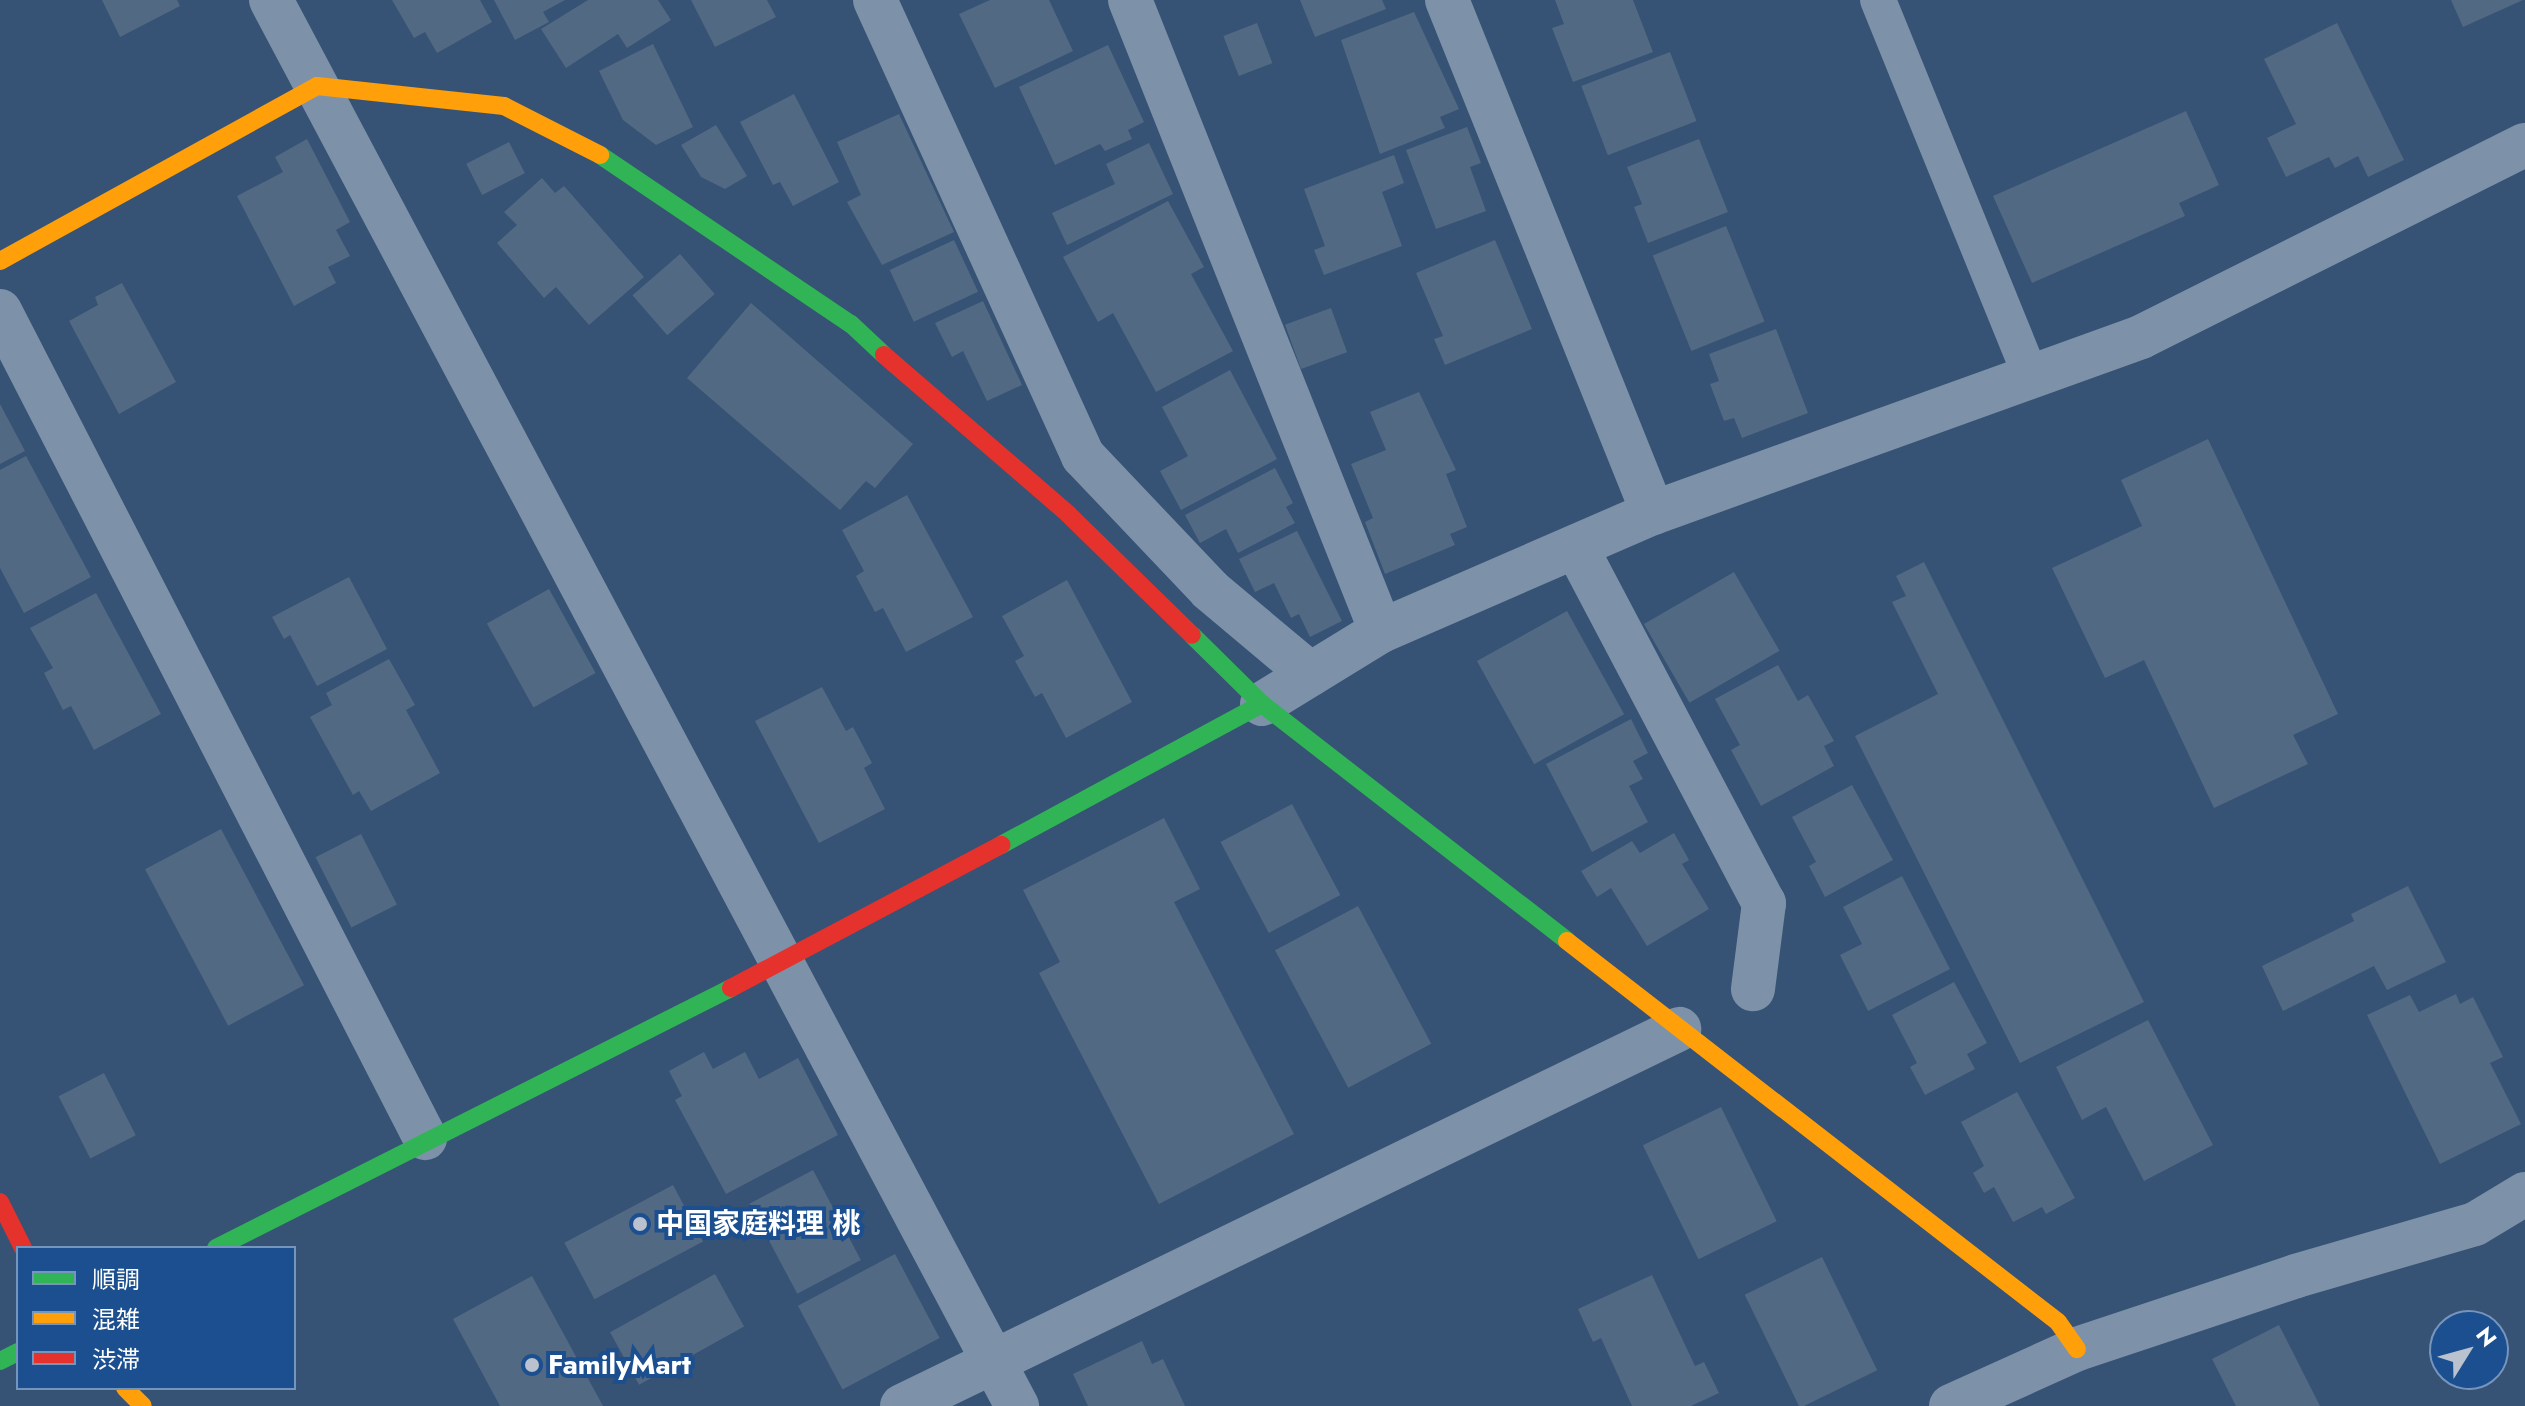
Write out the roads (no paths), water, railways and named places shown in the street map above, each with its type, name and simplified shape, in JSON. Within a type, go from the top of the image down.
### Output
[{"type":"street","points":[[271,0],[785,961],[1017,1406]]},
{"type":"street","points":[[875,0],[1083,456],[1210,590],[1310,674]]},
{"type":"street","points":[[1130,0],[1381,631]]},
{"type":"street","points":[[1447,0],[1653,513]]},
{"type":"street","points":[[0,261],[317,86],[504,106],[592,150],[851,324],[951,418],[1068,514],[1262,704],[2058,1322],[2077,1349]]},
{"type":"street","points":[[220,1246],[425,1138],[785,961],[1262,704],[1381,631],[1653,513],[2141,337],[2525,145]]},
{"type":"street","points":[[0,311],[425,1138]]},
{"type":"street","points":[[1576,547],[1764,903],[1753,989]]},
{"type":"street","points":[[902,1406],[992,1358],[1679,1029]]},
{"type":"street","points":[[1951,1406],[2077,1349],[2296,1276],[2475,1224],[2524,1199]]},
{"type":"street","points":[[0,1202],[22,1246]]},
{"type":"street","points":[[127,1390],[143,1406]]},
{"type":"lane","points":[[1878,0],[2031,377]]},
{"type":"place","name":"中国家庭料理 桃","points":[[640,1224]]},
{"type":"place","name":"FamilyMart","points":[[532,1365]]}]
